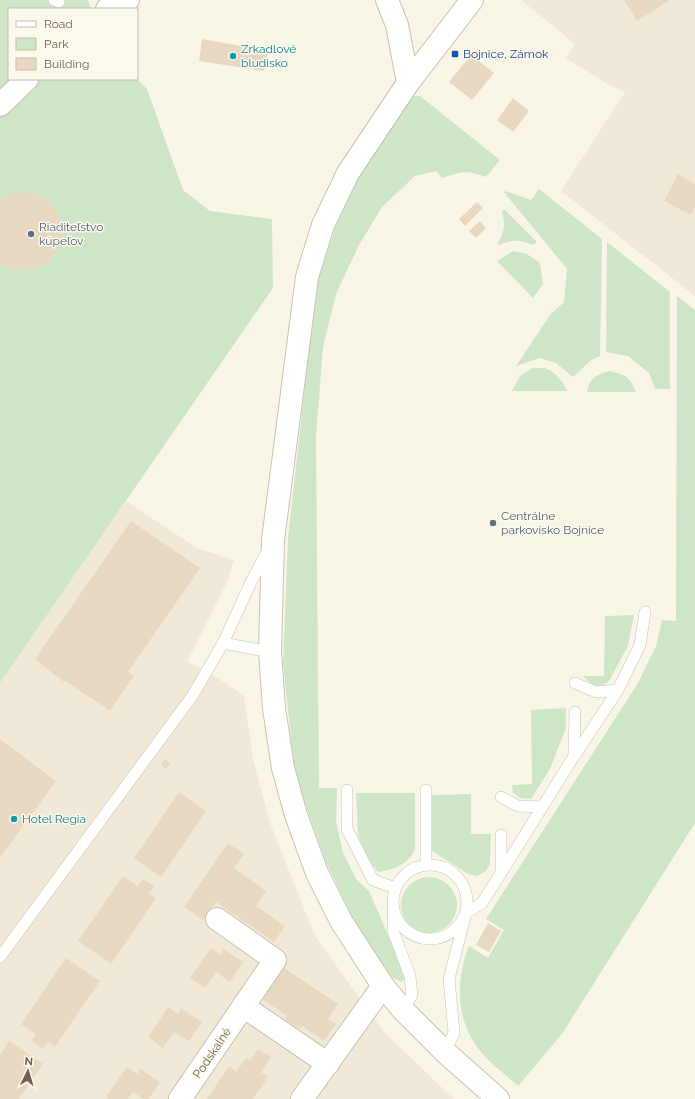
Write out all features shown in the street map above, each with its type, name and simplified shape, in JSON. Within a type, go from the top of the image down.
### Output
[{"type":"street","points":[[109,8],[128,0]]},
{"type":"street","points":[[387,0],[397,26],[408,83]]},
{"type":"street","points":[[472,0],[408,83],[348,173],[323,224],[307,277],[273,540],[270,652],[274,708],[283,768],[296,815],[317,873],[342,921],[383,986],[403,1010],[445,1052],[498,1099]]},
{"type":"street","points":[[0,105],[26,80]]},
{"type":"street","name":"Podskalné","points":[[180,1099],[276,960],[217,919]]},
{"type":"street","points":[[302,1099],[383,986]]},
{"type":"street","points":[[244,1006],[328,1064]]},
{"type":"lane","points":[[0,958],[193,695],[223,643],[252,580],[273,540]]},
{"type":"lane","points":[[393,911],[403,928],[419,938],[439,939],[456,930],[466,913],[482,902],[574,756],[618,690],[640,645],[645,612]]},
{"type":"lane","points":[[223,643],[270,652]]},
{"type":"lane","points":[[575,683],[596,692],[618,690]]},
{"type":"lane","points":[[574,756],[575,712]]},
{"type":"lane","points":[[347,790],[347,829],[373,880],[395,888]]},
{"type":"lane","points":[[426,790],[426,865]]},
{"type":"lane","points":[[501,797],[518,806],[542,807]]},
{"type":"lane","points":[[501,835],[501,873]]},
{"type":"lane","points":[[403,1010],[412,995],[410,976],[392,930],[392,900],[395,888],[402,877],[413,868],[426,865],[441,866],[454,873],[463,884],[468,898],[466,913],[449,979],[454,1033],[445,1052]]},
{"type":"shaded area","points":[[521,0],[695,0],[695,296],[561,191],[625,92],[607,84],[566,58],[575,44]]},
{"type":"shaded area","points":[[126,501],[197,548],[234,560],[227,582],[187,662],[209,672],[244,696],[253,759],[270,823],[315,936],[384,1032],[454,1099],[0,1099],[0,683]]},
{"type":"green space","points":[[0,0],[88,0],[91,8],[8,8],[8,80],[138,80],[147,89],[183,190],[210,211],[272,219],[273,288],[0,683]]},
{"type":"green space","points":[[412,96],[420,96],[500,160],[486,177],[479,174],[464,172],[442,178],[436,171],[415,176],[382,207],[359,245],[336,294],[323,347],[316,437],[319,788],[337,788],[336,821],[343,853],[356,879],[369,891],[405,974],[405,979],[401,982],[393,978],[360,933],[326,862],[295,775],[283,663],[288,538],[316,286],[336,226],[358,179],[381,139]]},
{"type":"green space","points":[[539,189],[602,239],[600,356],[590,361],[573,377],[556,363],[540,358],[516,366],[550,315],[564,302],[567,269],[504,192],[505,191],[531,200]]},
{"type":"green space","points":[[504,209],[537,242],[533,245],[516,241],[499,245],[497,244],[503,232],[504,220],[502,211]]},
{"type":"green space","points":[[607,242],[670,292],[670,389],[655,389],[649,373],[628,356],[606,352]]},
{"type":"green space","points":[[513,251],[527,254],[540,263],[543,284],[533,298],[497,261]]},
{"type":"green space","points":[[677,296],[695,310],[695,823],[562,1034],[518,1086],[480,1051],[472,1039],[462,1014],[460,1000],[461,973],[469,946],[488,958],[504,930],[486,919],[638,683],[656,646],[662,620],[676,621]]},
{"type":"green space","points":[[533,368],[543,368],[554,373],[561,380],[567,391],[512,391],[520,376]]},
{"type":"green space","points":[[610,371],[629,379],[636,392],[587,392],[590,383],[595,377]]},
{"type":"green space","points":[[634,615],[628,646],[609,681],[598,686],[592,684],[583,676],[604,676],[605,616]]},
{"type":"green space","points":[[566,708],[566,728],[550,769],[531,799],[520,798],[513,793],[512,785],[532,784],[531,710]]},
{"type":"green space","points":[[356,793],[415,793],[415,850],[412,855],[400,866],[378,872],[368,859],[358,836]]},
{"type":"green space","points":[[471,794],[471,834],[491,834],[490,864],[486,871],[477,876],[468,874],[432,851],[430,795]]},
{"type":"green space","points":[[424,877],[434,877],[449,885],[455,894],[457,905],[455,916],[449,925],[434,933],[424,933],[413,928],[406,921],[401,910],[401,900],[406,889],[413,882]]},
{"type":"building","points":[[624,0],[670,0],[637,21]]},
{"type":"building","name":"Zrkadlové bludisko","points":[[202,39],[268,51],[264,71],[199,61]]},
{"type":"building","points":[[471,55],[494,73],[472,100],[449,82]]},
{"type":"building","points":[[513,98],[529,111],[513,132],[497,120]]},
{"type":"building","points":[[678,174],[695,184],[695,207],[691,215],[664,201]]},
{"type":"building","name":"Riaditeľstvo kúpeľov","points":[[18,193],[30,193],[42,197],[52,205],[59,216],[62,228],[61,240],[56,252],[47,262],[35,268],[22,270],[9,268],[0,262],[0,201],[6,196]]},
{"type":"building","points":[[477,202],[483,208],[465,226],[459,219]]},
{"type":"building","points":[[480,221],[486,228],[476,238],[469,231]]},
{"type":"building","points":[[131,521],[200,568],[128,672],[134,676],[110,711],[65,681],[64,682],[35,659]]},
{"type":"building","name":"Hotel Regia","points":[[0,739],[56,781],[0,858]]},
{"type":"building","points":[[165,759],[170,763],[166,769],[161,765]]},
{"type":"building","points":[[179,792],[206,811],[161,877],[134,858]]},
{"type":"building","points":[[228,843],[244,854],[234,868],[266,891],[256,906],[285,926],[274,942],[216,902],[203,920],[184,907]]},
{"type":"building","points":[[123,876],[138,886],[143,879],[154,886],[149,894],[156,898],[111,964],[78,941]]},
{"type":"building","points":[[488,923],[501,931],[489,952],[476,945]]},
{"type":"building","points":[[211,948],[220,955],[224,949],[243,962],[230,982],[216,972],[205,988],[190,978]]},
{"type":"building","points":[[66,958],[100,981],[55,1047],[48,1042],[43,1049],[31,1041],[36,1034],[21,1024]]},
{"type":"building","points":[[283,967],[338,1004],[328,1019],[336,1024],[324,1041],[302,1026],[300,1029],[285,1019],[287,1016],[262,999]]},
{"type":"building","points":[[168,1007],[178,1014],[181,1008],[202,1022],[189,1041],[174,1032],[163,1048],[148,1037]]},
{"type":"building","points":[[9,1041],[43,1064],[19,1099],[0,1099],[0,1055]]},
{"type":"building","points":[[258,1049],[271,1057],[261,1072],[268,1077],[253,1099],[207,1099],[229,1066],[236,1072],[246,1058],[250,1061]]},
{"type":"building","points":[[127,1067],[137,1074],[140,1069],[160,1082],[149,1099],[144,1099],[133,1092],[128,1099],[109,1099],[106,1097]]},
{"type":"place","name":"Bojnice, Zámok","points":[[455,54]]},
{"type":"place","name":"Zrkadlové bludisko","points":[[233,56]]},
{"type":"place","name":"Riaditeľstvo kúpeľov","points":[[31,234]]},
{"type":"place","name":"Centrálne parkovisko Bojnice","points":[[493,523]]},
{"type":"place","name":"Hotel Regia","points":[[14,819]]}]
